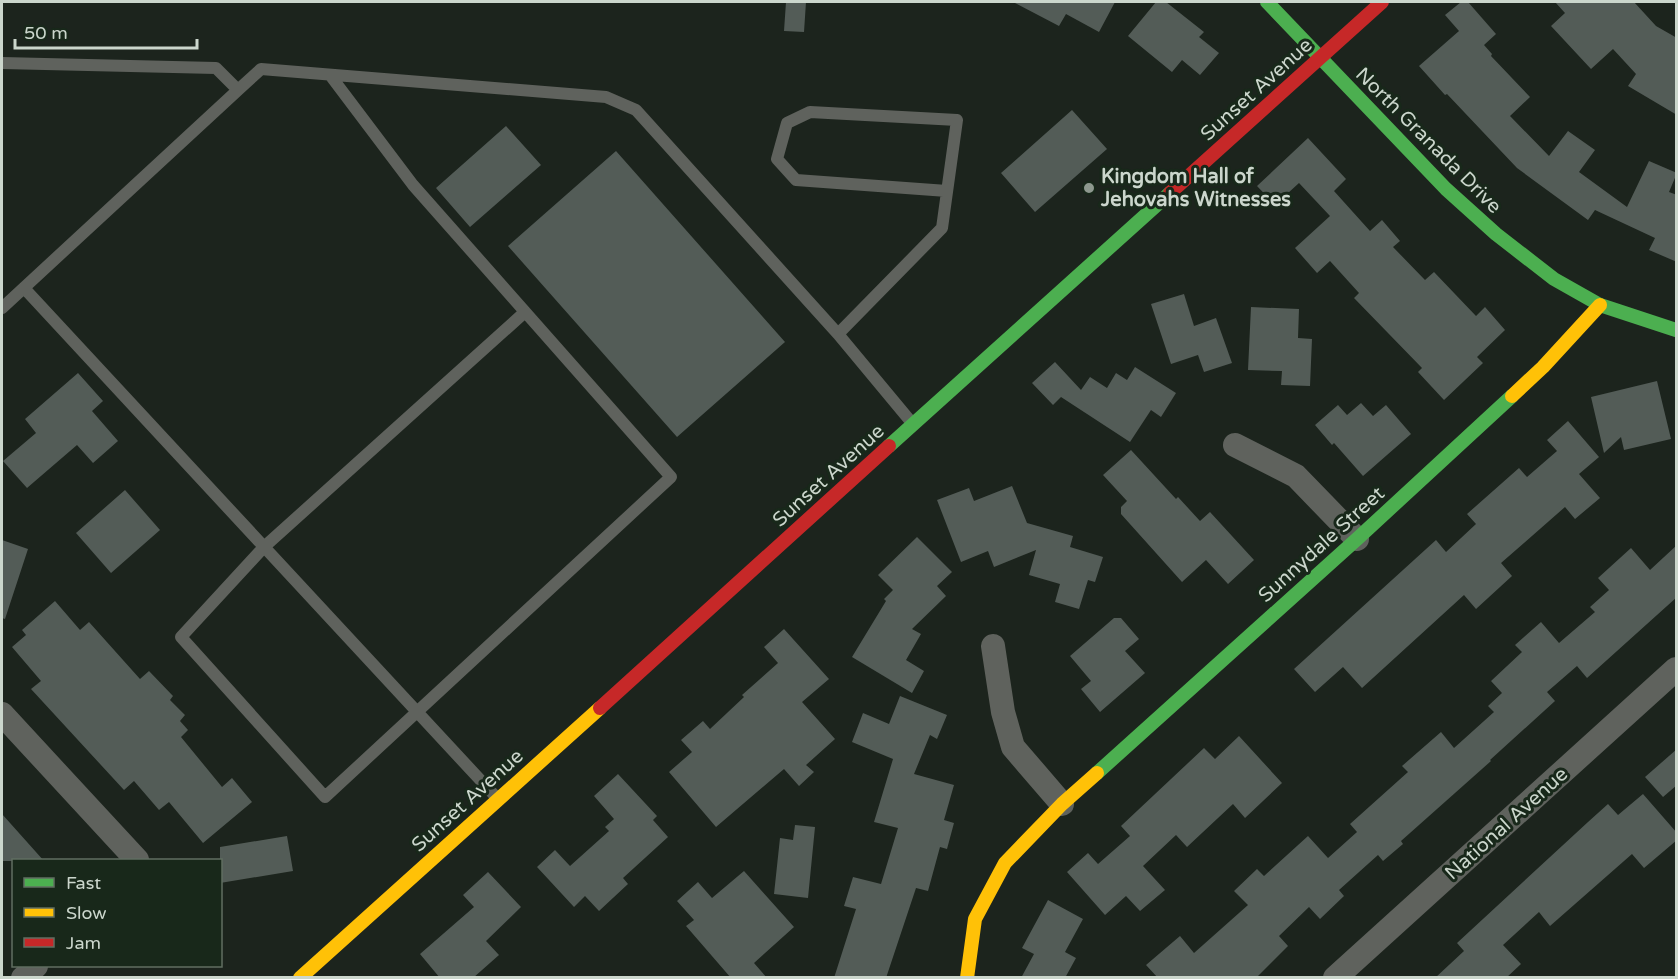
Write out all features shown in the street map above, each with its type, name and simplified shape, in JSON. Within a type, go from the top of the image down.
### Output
[{"type":"street","name":"North Granada Drive","points":[[1267,2],[1446,189],[1496,234],[1554,279],[1600,305],[1677,330]]},
{"type":"street","name":"Sunset Avenue","points":[[300,978],[1382,2]]},
{"type":"street","name":"Sunnydale Street","points":[[967,978],[975,920],[1005,863],[1062,804],[1357,539],[1543,367],[1600,305]]},
{"type":"street","points":[[1235,445],[1296,476],[1357,539]]},
{"type":"street","points":[[993,646],[1003,712],[1013,747],[1062,804]]},
{"type":"street","name":"National Avenue","points":[[1335,978],[1677,669]]},
{"type":"street","points":[[2,714],[135,859]]},
{"type":"street","points":[[23,978],[35,967]]},
{"type":"lane","points":[[2,63],[216,68],[238,90]]},
{"type":"lane","points":[[2,307],[261,69],[606,97],[636,110],[838,334],[913,424]]},
{"type":"lane","points":[[330,75],[413,185],[671,477],[325,797],[181,637],[264,547],[525,312]]},
{"type":"lane","points":[[838,334],[942,228],[957,120],[810,112],[787,123],[777,159],[796,180],[947,191]]},
{"type":"lane","points":[[24,288],[498,799]]},
{"type":"building","points":[[786,2],[806,2],[804,32],[784,31]]},
{"type":"building","points":[[1013,2],[1115,2],[1099,32],[1066,14],[1059,26]]},
{"type":"building","points":[[1156,2],[1166,2],[1204,32],[1199,37],[1219,53],[1200,75],[1182,60],[1172,72],[1128,36]]},
{"type":"building","points":[[1461,2],[1468,2],[1496,34],[1484,45],[1492,54],[1491,56],[1530,97],[1510,116],[1549,156],[1568,131],[1595,150],[1579,172],[1627,207],[1649,161],[1677,173],[1669,192],[1677,195],[1677,262],[1649,250],[1655,238],[1595,210],[1588,220],[1517,168],[1419,66],[1459,31],[1445,15]]},
{"type":"building","points":[[1555,2],[1634,2],[1656,26],[1677,38],[1677,115],[1628,86],[1636,74],[1613,49],[1591,69],[1551,26],[1565,13]]},
{"type":"building","points":[[1072,110],[1107,149],[1035,212],[1001,173]]},
{"type":"building","points":[[506,126],[541,165],[470,227],[436,188]]},
{"type":"building","points":[[1308,138],[1346,179],[1334,191],[1370,231],[1382,220],[1400,241],[1393,247],[1425,280],[1434,272],[1476,316],[1485,307],[1505,330],[1477,357],[1483,363],[1444,400],[1418,372],[1422,368],[1354,298],[1359,293],[1330,261],[1317,273],[1295,248],[1330,216],[1299,183],[1275,205],[1257,186]]},
{"type":"building","points":[[616,151],[785,342],[677,437],[508,246]]},
{"type":"building","points":[[1184,294],[1194,326],[1216,318],[1232,363],[1204,372],[1198,355],[1171,364],[1151,304]]},
{"type":"building","points":[[1251,307],[1299,309],[1298,338],[1312,339],[1310,386],[1281,385],[1282,371],[1248,370]]},
{"type":"building","points":[[1055,362],[1081,390],[1090,377],[1107,388],[1116,373],[1127,380],[1135,367],[1176,393],[1161,417],[1151,410],[1130,442],[1061,397],[1053,405],[1032,383]]},
{"type":"building","points":[[78,373],[103,401],[92,411],[118,441],[93,463],[77,445],[27,488],[3,461],[36,433],[25,419]]},
{"type":"building","points":[[1657,381],[1671,439],[1624,450],[1621,437],[1604,453],[1591,397]]},
{"type":"building","points":[[1361,403],[1373,416],[1386,405],[1411,434],[1363,476],[1315,425],[1338,405],[1347,415]]},
{"type":"building","points":[[1568,421],[1599,457],[1579,474],[1600,498],[1575,519],[1565,507],[1501,563],[1512,576],[1476,609],[1464,595],[1362,688],[1343,667],[1315,692],[1294,669],[1436,540],[1446,552],[1476,524],[1467,514],[1519,468],[1527,477],[1557,451],[1547,440]]},
{"type":"building","points":[[1131,450],[1176,499],[1178,497],[1200,521],[1210,512],[1254,560],[1228,584],[1206,560],[1182,582],[1121,514],[1121,507],[1127,501],[1103,475]]},
{"type":"building","points":[[1012,486],[1027,523],[1073,536],[1070,547],[1103,557],[1095,582],[1088,580],[1079,609],[1055,602],[1060,584],[1029,575],[1036,550],[994,567],[988,551],[961,562],[937,500],[969,488],[974,501]]},
{"type":"building","points":[[125,490],[160,530],[111,573],[76,533]]},
{"type":"building","points":[[917,537],[952,572],[937,586],[946,596],[912,629],[921,634],[906,660],[924,671],[912,693],[852,657],[886,601],[884,599],[893,590],[878,575]]},
{"type":"building","points":[[2,540],[28,549],[5,619],[2,618]]},
{"type":"building","points":[[1677,545],[1677,597],[1587,678],[1577,666],[1547,692],[1555,701],[1401,841],[1403,844],[1383,861],[1378,855],[1339,890],[1344,896],[1320,919],[1309,907],[1279,936],[1288,946],[1256,978],[1158,978],[1146,965],[1180,936],[1194,953],[1248,905],[1234,891],[1257,869],[1264,876],[1308,836],[1328,858],[1357,832],[1350,824],[1408,772],[1402,766],[1441,732],[1454,748],[1494,712],[1488,706],[1502,693],[1491,681],[1522,652],[1515,645],[1541,622],[1559,643],[1595,612],[1590,607],[1609,590],[1598,578],[1631,548],[1650,570]]},
{"type":"building","points":[[55,601],[80,630],[89,622],[140,679],[149,671],[173,696],[170,700],[185,715],[180,721],[188,730],[181,737],[222,787],[232,778],[252,802],[203,843],[169,802],[159,810],[134,781],[124,790],[31,689],[41,681],[12,647],[26,635],[22,630]]},
{"type":"building","points":[[1114,618],[1121,618],[1139,639],[1125,651],[1145,673],[1100,712],[1081,689],[1091,681],[1070,656]]},
{"type":"building","points":[[784,629],[829,679],[802,702],[835,739],[806,765],[814,772],[799,786],[784,769],[716,827],[669,772],[692,752],[681,740],[703,721],[710,729],[744,697],[742,695],[778,663],[764,647]]},
{"type":"building","points":[[900,696],[947,715],[937,739],[930,735],[914,774],[954,785],[944,820],[954,823],[947,849],[940,847],[928,891],[916,888],[886,978],[834,978],[856,909],[844,906],[853,877],[881,884],[898,828],[874,822],[893,759],[852,742],[863,713],[889,724]]},
{"type":"building","points":[[1239,736],[1282,783],[1245,818],[1233,804],[1187,847],[1176,835],[1143,866],[1165,890],[1140,911],[1126,896],[1105,915],[1067,872],[1088,853],[1098,864],[1130,836],[1121,826],[1204,748],[1215,759]]},
{"type":"building","points":[[1677,749],[1677,785],[1663,797],[1645,777]]},
{"type":"building","points":[[618,774],[657,816],[653,820],[668,837],[623,878],[628,884],[599,911],[585,896],[574,907],[537,867],[555,850],[570,866],[609,831],[605,827],[614,819],[594,796]]},
{"type":"building","points":[[1643,794],[1677,833],[1677,840],[1644,868],[1632,854],[1550,926],[1539,912],[1503,945],[1521,964],[1506,978],[1435,978],[1464,951],[1457,943],[1608,804],[1618,815]]},
{"type":"building","points":[[2,814],[42,859],[2,861]]},
{"type":"building","points":[[795,825],[815,827],[808,898],[774,894],[780,838],[793,840]]},
{"type":"building","points":[[287,836],[293,871],[222,883],[220,847]]},
{"type":"building","points":[[744,871],[794,927],[754,963],[767,978],[731,978],[686,926],[694,920],[677,901],[698,882],[712,898]]},
{"type":"building","points":[[488,872],[521,907],[486,941],[499,955],[473,978],[440,978],[420,954],[474,907],[463,895]]},
{"type":"building","points":[[1048,900],[1083,919],[1065,952],[1076,958],[1065,978],[1021,978],[1034,954],[1022,948]]},
{"type":"traffic: fast","points":[[1267,2],[1446,189],[1496,234],[1554,279],[1600,305],[1676,330]]},
{"type":"traffic: fast","points":[[889,446],[1170,193]]},
{"type":"traffic: fast","points":[[1097,773],[1512,396]]},
{"type":"traffic: slow","points":[[1512,396],[1543,367],[1600,305]]},
{"type":"traffic: slow","points":[[300,978],[600,708]]},
{"type":"traffic: slow","points":[[967,978],[975,919],[1005,863],[1062,804],[1097,773]]},
{"type":"traffic: jam","points":[[1170,193],[1382,2]]},
{"type":"traffic: jam","points":[[600,708],[889,446]]},
{"type":"place","name":"Kingdom Hall of Jehovahs Witnesses","points":[[1089,188]]}]
